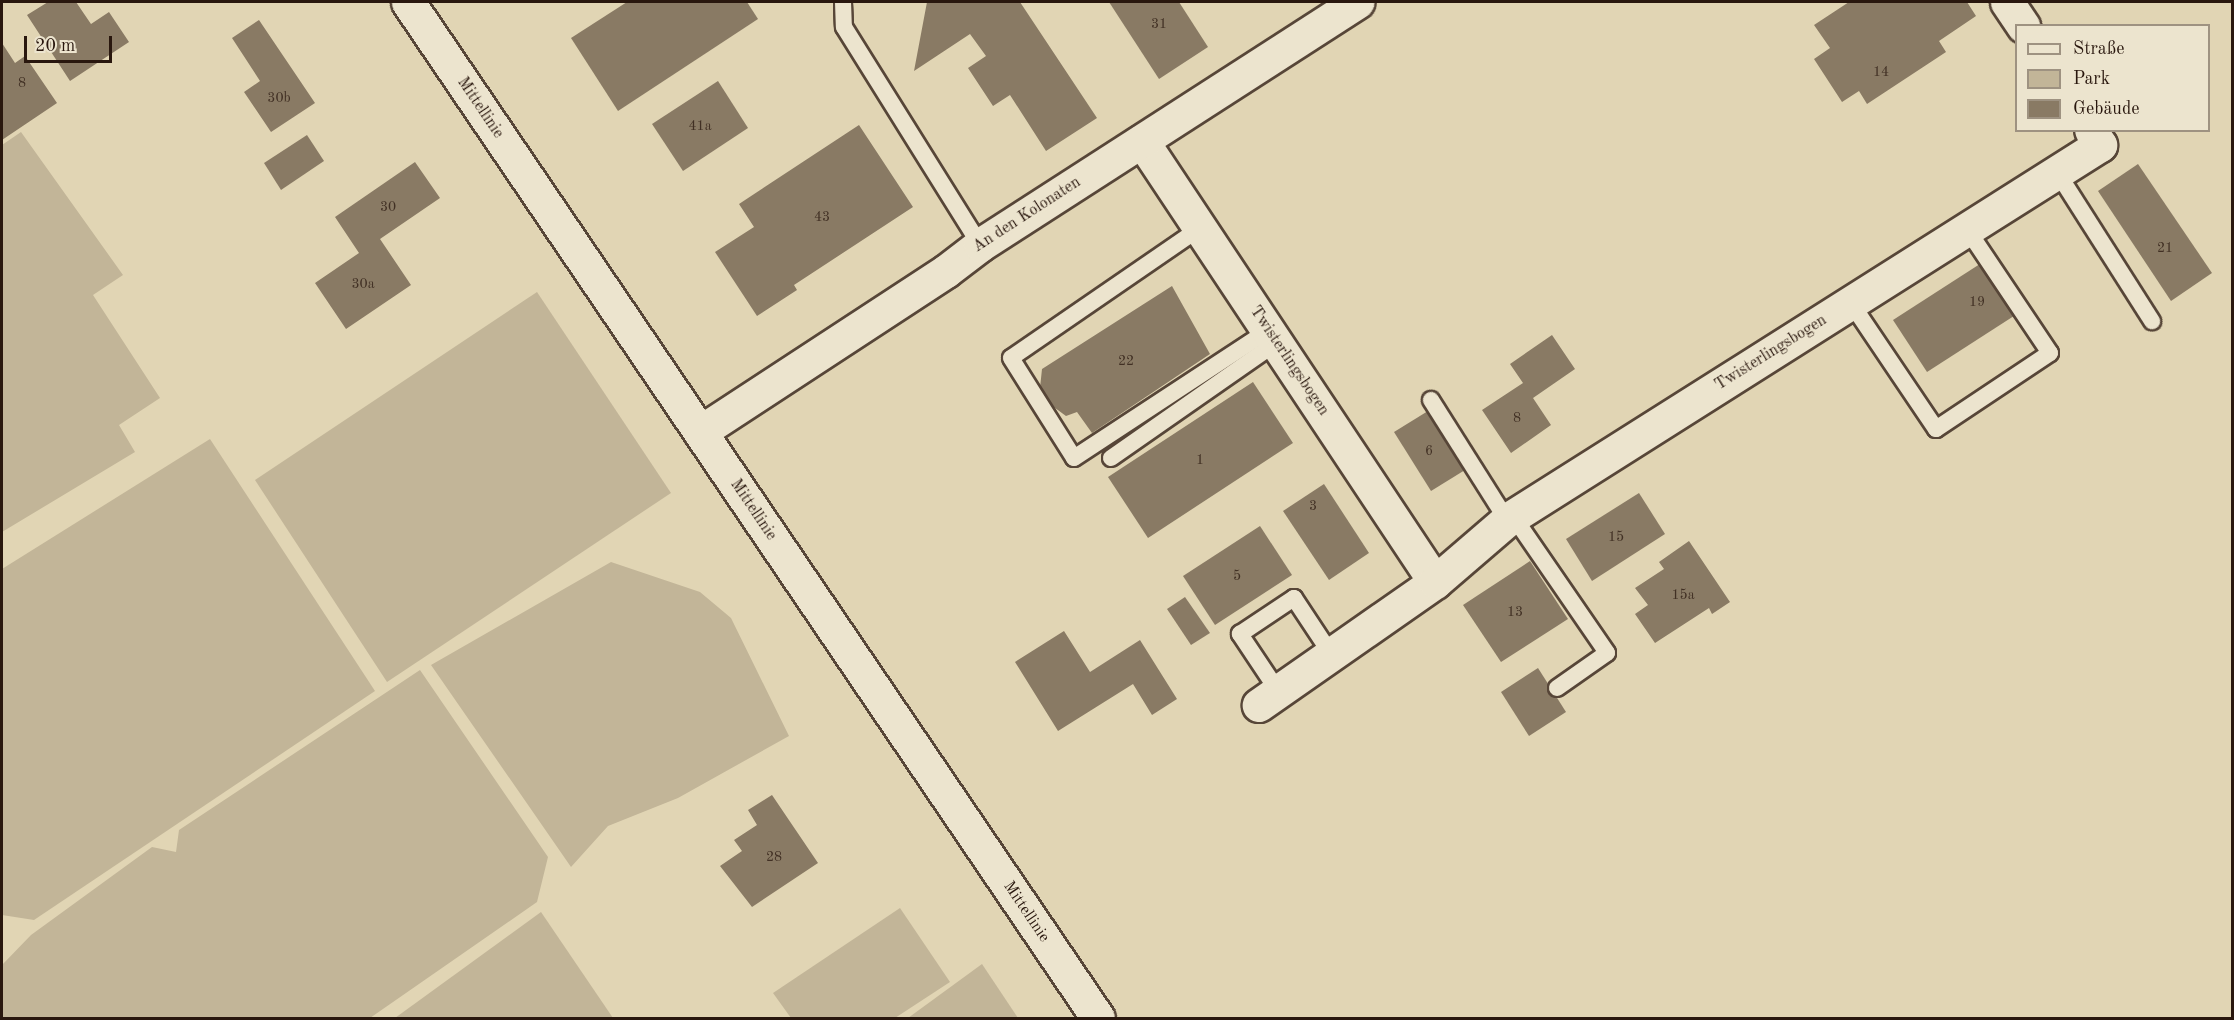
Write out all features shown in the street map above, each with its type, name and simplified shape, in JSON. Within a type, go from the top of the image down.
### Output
[{"type":"street","name":"Mittellinie","points":[[408,2],[1098,1018]]},
{"type":"street","name":"An den Kolonaten","points":[[700,432],[937,278],[980,245],[1357,2]]},
{"type":"street","points":[[2007,2],[2022,24]]},
{"type":"street","name":"Twisterlingsbogen","points":[[1268,698],[1435,582],[1510,518],[2100,145],[2092,132]]},
{"type":"street","name":"Twisterlingsbogen","points":[[1142,141],[1435,582]]},
{"type":"lane","points":[[843,2],[844,27],[980,245]]},
{"type":"lane","points":[[2057,172],[2152,321]]},
{"type":"lane","points":[[1200,228],[1011,358],[1074,458],[1273,336]]},
{"type":"lane","points":[[1851,303],[1936,429],[2050,353],[1967,229]]},
{"type":"lane","points":[[1111,458],[1273,336]]},
{"type":"lane","points":[[1431,400],[1510,518],[1607,653],[1557,688]]},
{"type":"lane","points":[[1268,698],[1240,634],[1294,598],[1331,654]]},
{"type":"green space","points":[[21,132],[123,275],[93,295],[160,398],[119,425],[135,452],[2,532],[2,145]]},
{"type":"green space","points":[[537,292],[671,493],[387,682],[255,480]]},
{"type":"green space","points":[[210,439],[375,691],[34,920],[2,915],[2,569]]},
{"type":"green space","points":[[611,562],[700,592],[731,618],[789,736],[678,798],[608,826],[571,867],[431,665]]},
{"type":"green space","points":[[420,670],[548,857],[537,902],[370,1018],[2,1018],[2,965],[31,935],[152,847],[176,852],[179,830]]},
{"type":"green space","points":[[900,908],[950,982],[895,1018],[791,1018],[773,993]]},
{"type":"green space","points":[[541,912],[613,1018],[395,1018]]},
{"type":"green space","points":[[982,964],[1018,1018],[908,1018]]},
{"type":"building","points":[[48,2],[76,2],[91,24],[109,12],[129,42],[70,81],[27,15]]},
{"type":"building","points":[[627,2],[747,2],[758,19],[618,111],[571,38]]},
{"type":"building","points":[[927,2],[1020,2],[1097,118],[1046,151],[1010,95],[993,106],[968,68],[986,56],[970,34],[914,71]]},
{"type":"building","points":[[1109,2],[1179,2],[1208,47],[1159,79]]},
{"type":"building","points":[[1849,2],[1967,2],[1976,16],[1939,41],[1946,52],[1867,104],[1859,91],[1842,102],[1814,59],[1830,48],[1814,25]]},
{"type":"building","points":[[259,20],[315,103],[271,132],[244,92],[260,81],[232,38]]},
{"type":"building","points":[[2,43],[15,63],[25,56],[57,103],[2,140]]},
{"type":"building","points":[[718,81],[748,128],[683,171],[652,124]]},
{"type":"building","points":[[859,125],[913,207],[794,285],[797,290],[757,316],[715,252],[754,227],[739,204]]},
{"type":"building","points":[[307,135],[324,161],[281,190],[264,163]]},
{"type":"building","points":[[415,162],[440,198],[380,239],[411,285],[346,329],[315,283],[359,253],[335,217]]},
{"type":"building","points":[[2138,164],[2212,273],[2171,301],[2098,191]]},
{"type":"building","points":[[1983,262],[2017,314],[1927,372],[1893,320]]},
{"type":"building","points":[[1172,286],[1210,354],[1092,433],[1077,412],[1066,416],[1051,405],[1040,388],[1042,369]]},
{"type":"building","points":[[1552,335],[1575,369],[1533,398],[1551,425],[1511,453],[1482,410],[1523,383],[1510,364]]},
{"type":"building","points":[[1253,382],[1293,443],[1148,538],[1108,477]]},
{"type":"building","points":[[1428,411],[1465,470],[1431,491],[1394,432]]},
{"type":"building","points":[[1324,484],[1369,553],[1329,580],[1283,511]]},
{"type":"building","points":[[1639,493],[1665,534],[1592,581],[1566,539]]},
{"type":"building","points":[[1260,526],[1292,575],[1215,625],[1183,576]]},
{"type":"building","points":[[1689,541],[1730,602],[1712,614],[1709,608],[1655,643],[1635,614],[1648,605],[1635,588],[1664,569],[1659,562]]},
{"type":"building","points":[[1530,561],[1568,619],[1501,662],[1463,605]]},
{"type":"building","points":[[1185,597],[1210,633],[1191,645],[1167,609]]},
{"type":"building","points":[[1064,631],[1090,672],[1140,640],[1177,699],[1152,715],[1133,684],[1058,731],[1015,662]]},
{"type":"building","points":[[1538,668],[1566,712],[1529,736],[1501,692]]},
{"type":"building","points":[[772,795],[818,863],[752,907],[720,866],[742,851],[734,840],[757,825],[748,810]]}]
